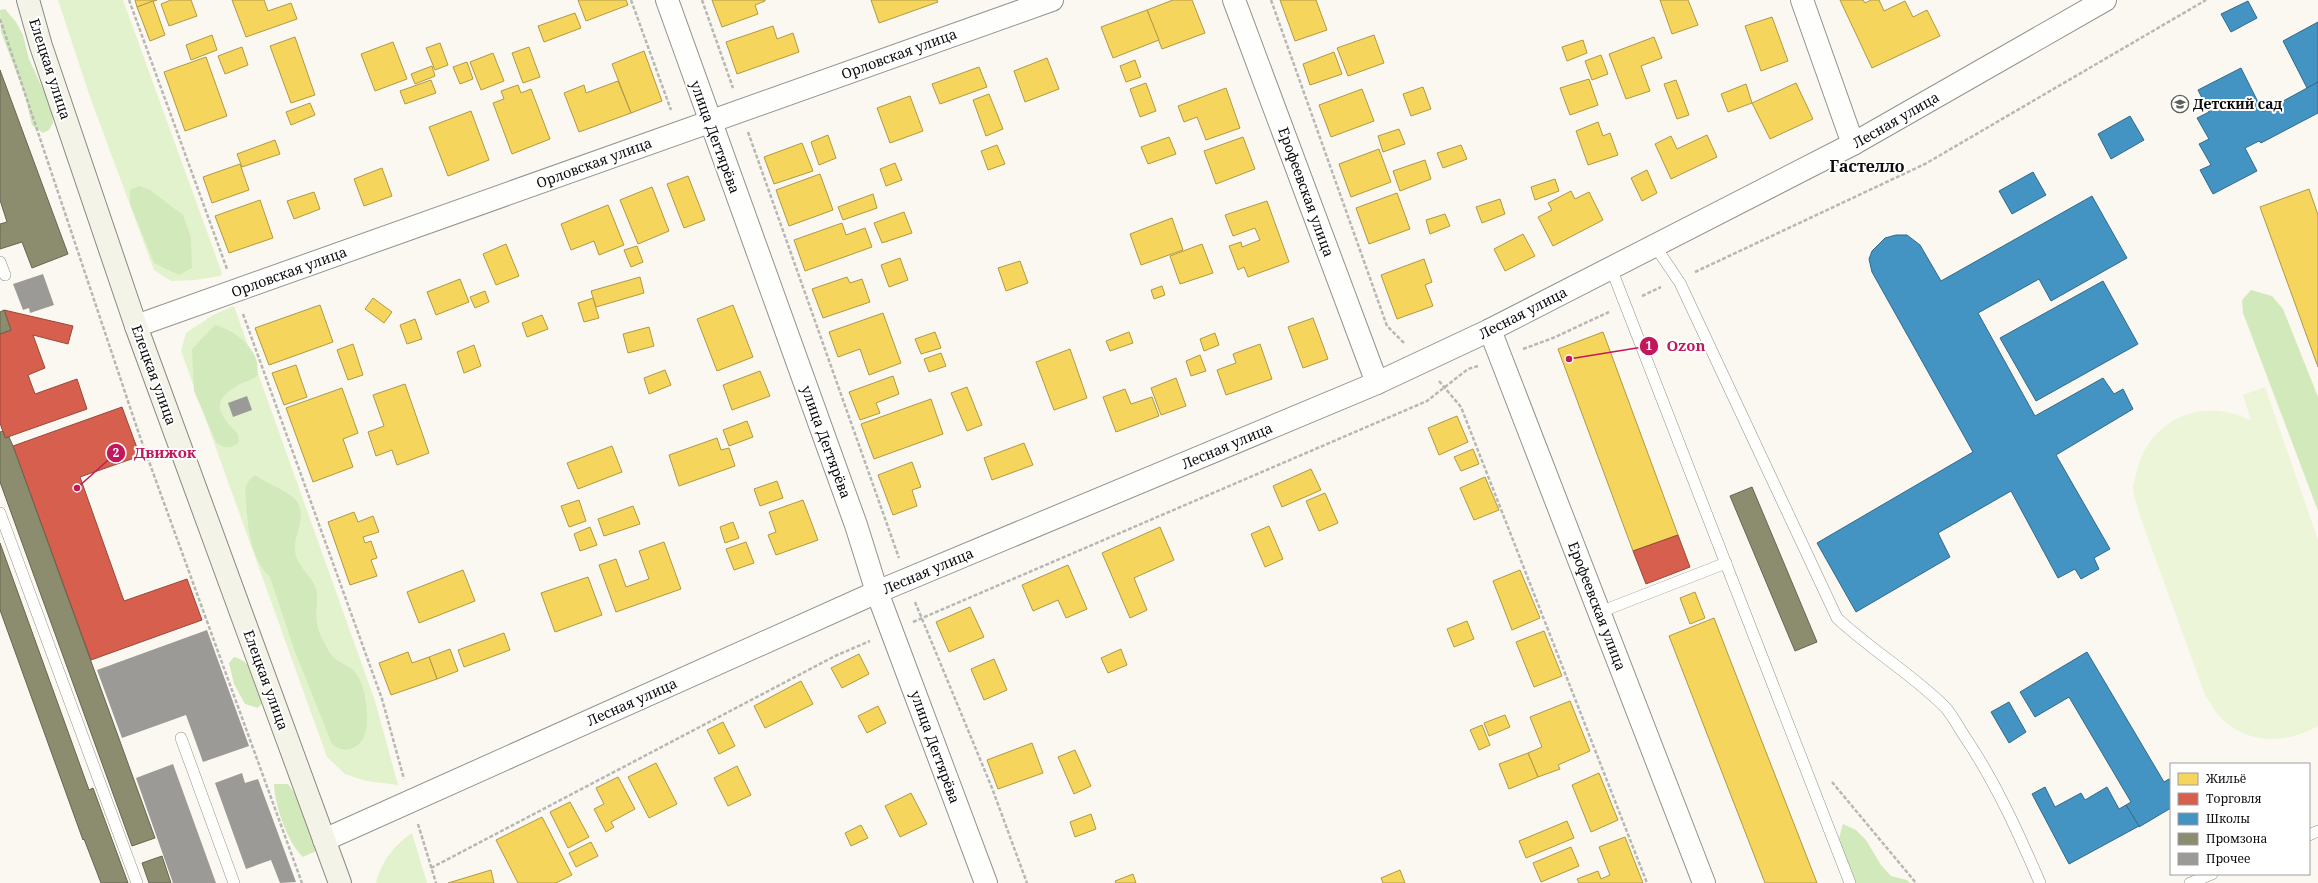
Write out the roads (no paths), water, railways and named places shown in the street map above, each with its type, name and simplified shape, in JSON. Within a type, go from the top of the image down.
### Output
[{"type":"main road","name":"Елецкая улица","points":[[28,0],[41,46],[136,326],[340,883]]},
{"type":"street","name":"улица Дегтярёва","points":[[667,0],[856,525],[892,631],[986,883]]},
{"type":"street","name":"Орловская улица","points":[[136,326],[1052,0]]},
{"type":"street","name":"Ерофеевская улица","points":[[1234,0],[1377,383]]},
{"type":"street","points":[[1802,0],[1853,144]]},
{"type":"street","name":"Лесная улица","points":[[324,840],[878,592],[1377,383],[1423,362],[1490,330],[1853,144],[2105,0]]},
{"type":"street","name":"Ерофеевская улица","points":[[1490,330],[1704,883]]},
{"type":"lane","points":[[1655,246],[1677,280],[1837,618],[1860,639],[1907,675],[1946,708],[1988,771],[2017,828],[2040,883]]},
{"type":"lane","points":[[0,262],[5,275]]},
{"type":"lane","points":[[1611,268],[1850,883]]},
{"type":"lane","points":[[0,513],[137,883]]},
{"type":"lane","points":[[1600,612],[1726,563]]},
{"type":"lane","points":[[181,738],[234,883]]},
{"type":"lane","points":[[2190,883],[2210,875]]},
{"type":"place","name":"Детский сад","points":[[2180,104]]},
{"type":"place","name":"Ozon","points":[[1569,359]]},
{"type":"place","name":"Движок","points":[[77,488]]},
{"type":"district","name":"Гастелло","points":[[1867,166]]}]
